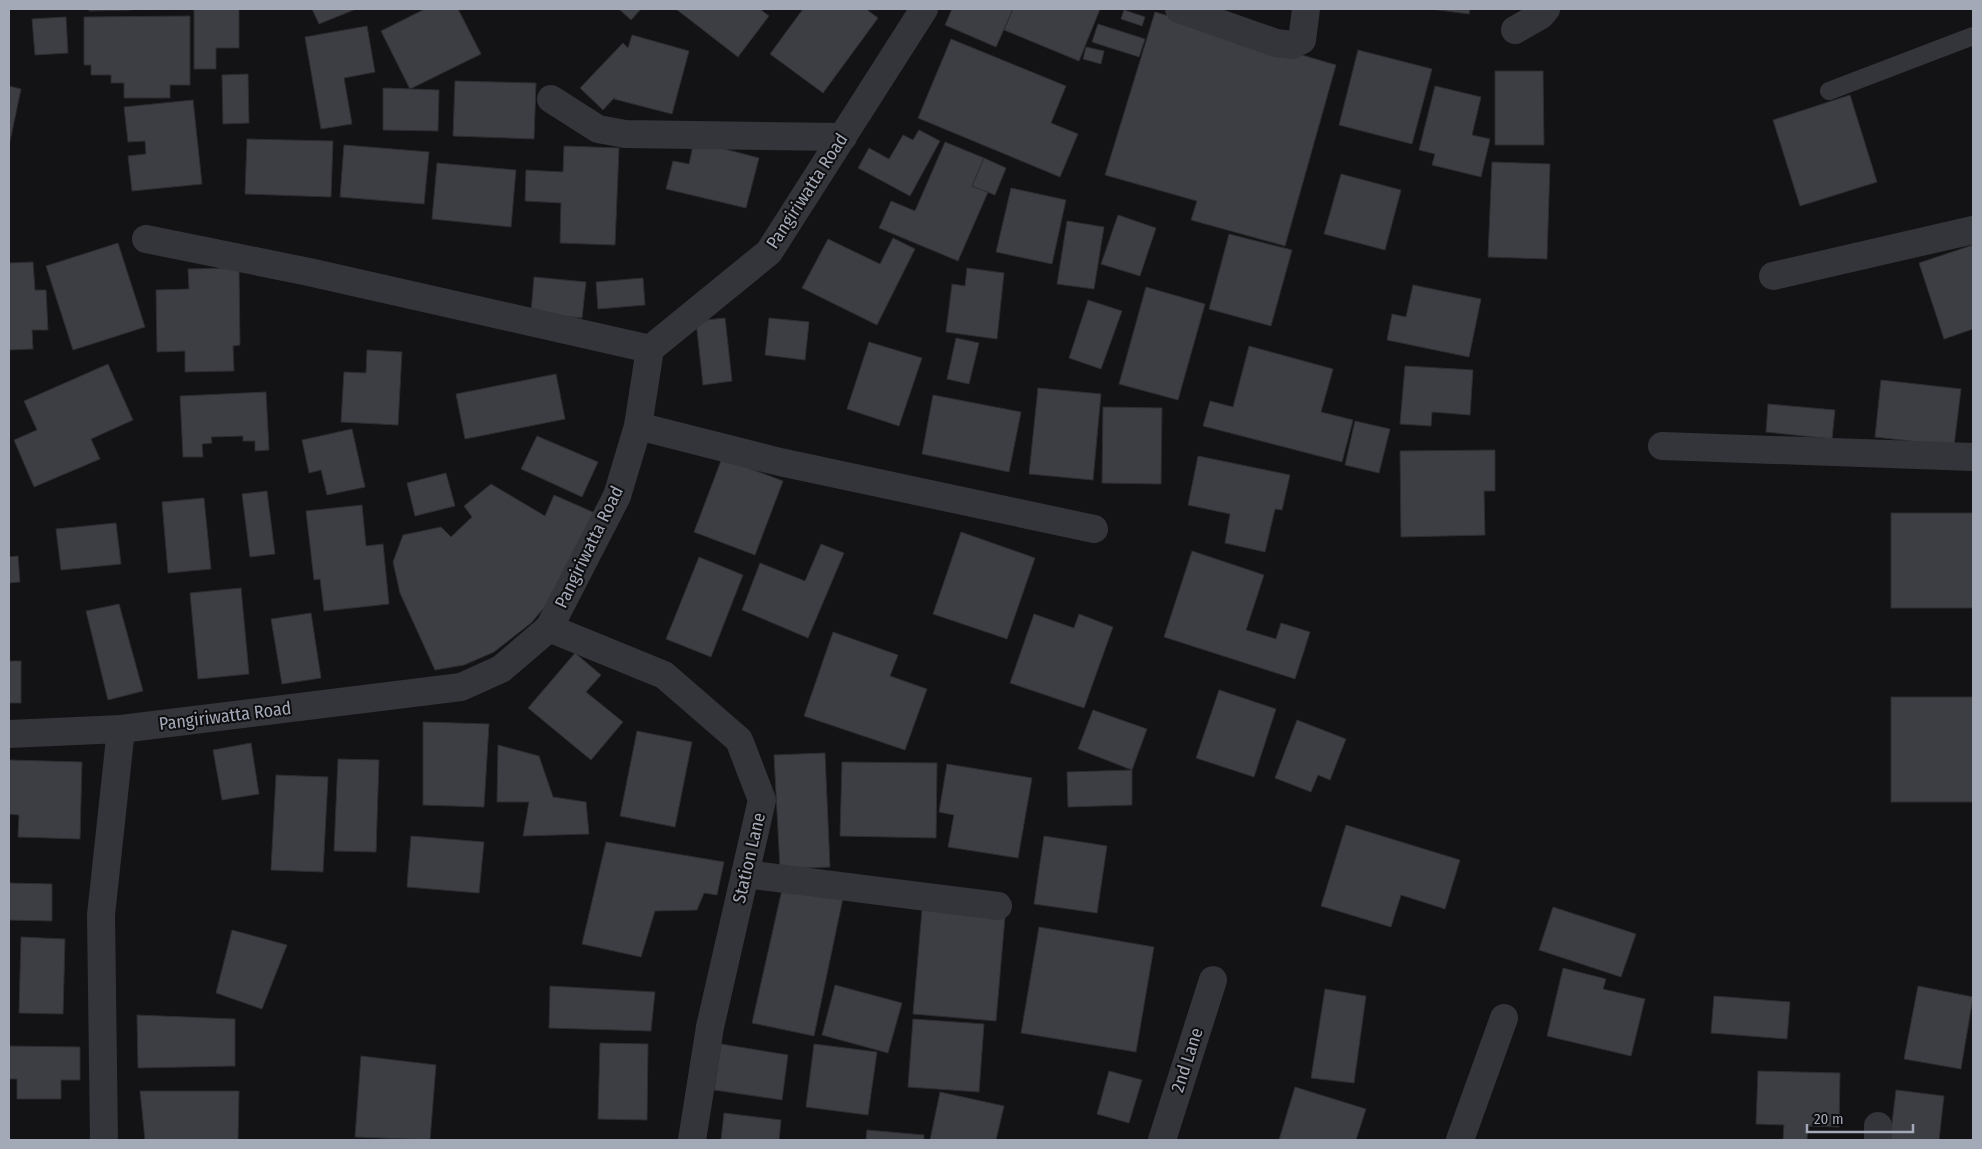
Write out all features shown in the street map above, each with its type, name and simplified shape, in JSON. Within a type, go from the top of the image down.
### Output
[{"type":"street","name":"Pangiriwatta Road","points":[[9,734],[121,729],[461,687],[501,669],[549,628],[617,496],[638,426],[650,349],[769,252],[924,9]]},
{"type":"street","points":[[1179,9],[1292,46],[1302,40],[1306,9]]},
{"type":"street","points":[[1515,30],[1541,15],[1546,9]]},
{"type":"street","points":[[551,99],[598,129],[625,134],[843,136]]},
{"type":"street","points":[[1773,276],[1973,230]]},
{"type":"street","points":[[146,239],[309,272],[650,349]]},
{"type":"street","points":[[638,426],[780,462],[1094,529]]},
{"type":"street","points":[[1662,446],[1973,457]]},
{"type":"street","name":"Station Lane","points":[[549,628],[664,674],[739,740],[762,800],[710,1027],[692,1140]]},
{"type":"street","points":[[104,1140],[101,915],[121,729]]},
{"type":"street","points":[[745,874],[998,906]]},
{"type":"street","name":"2nd Lane","points":[[1162,1140],[1213,980]]},
{"type":"street","points":[[1460,1140],[1504,1018]]},
{"type":"lane","points":[[1829,91],[1973,36]]},
{"type":"building","points":[[89,9],[132,9],[132,10],[89,11]]},
{"type":"building","points":[[194,9],[239,9],[239,48],[216,48],[216,69],[194,69]]},
{"type":"building","points":[[312,9],[356,9],[319,24]]},
{"type":"building","points":[[425,9],[458,9],[481,54],[410,89],[381,31]]},
{"type":"building","points":[[619,9],[641,9],[631,20]]},
{"type":"building","points":[[676,9],[760,9],[769,16],[738,57]]},
{"type":"building","points":[[803,9],[866,9],[878,18],[823,93],[770,54]]},
{"type":"building","points":[[952,9],[1013,9],[996,47],[945,25]]},
{"type":"building","points":[[1013,9],[1100,9],[1079,61],[1004,30]]},
{"type":"building","points":[[1431,9],[1470,9],[1469,14]]},
{"type":"building","points":[[1124,10],[1145,17],[1142,26],[1121,19]]},
{"type":"building","points":[[1155,12],[1336,65],[1285,246],[1191,220],[1197,201],[1105,175]]},
{"type":"building","points":[[190,16],[190,85],[170,85],[170,98],[124,98],[124,83],[111,83],[111,75],[91,75],[91,65],[84,65],[84,17]]},
{"type":"building","points":[[66,17],[68,53],[35,55],[32,19]]},
{"type":"building","points":[[1098,24],[1145,39],[1139,57],[1092,42]]},
{"type":"building","points":[[367,26],[375,72],[344,78],[352,124],[321,129],[305,37]]},
{"type":"building","points":[[632,35],[689,51],[672,114],[614,99],[615,97],[603,110],[580,88],[623,43],[628,48]]},
{"type":"building","points":[[951,39],[1066,86],[1051,123],[1078,134],[1060,177],[918,118]]},
{"type":"building","points":[[1086,47],[1104,51],[1101,64],[1083,59]]},
{"type":"building","points":[[1358,50],[1432,69],[1412,144],[1339,125]]},
{"type":"building","points":[[1495,71],[1543,71],[1544,145],[1495,145]]},
{"type":"building","points":[[248,74],[249,123],[223,124],[222,75]]},
{"type":"building","points":[[455,81],[536,83],[534,139],[453,136]]},
{"type":"building","points":[[9,86],[21,89],[9,146]]},
{"type":"building","points":[[1435,86],[1481,97],[1472,135],[1490,139],[1481,177],[1432,165],[1435,154],[1419,150]]},
{"type":"building","points":[[383,88],[439,90],[438,131],[383,130]]},
{"type":"building","points":[[1850,95],[1877,182],[1800,206],[1773,120]]},
{"type":"building","points":[[193,100],[202,184],[132,191],[128,156],[146,154],[145,141],[128,142],[124,107]]},
{"type":"building","points":[[919,130],[940,141],[910,196],[858,168],[869,148],[889,159],[903,135],[913,140]]},
{"type":"building","points":[[247,139],[333,141],[331,197],[245,194]]},
{"type":"building","points":[[694,141],[759,158],[746,208],[666,189],[673,161],[689,164]]},
{"type":"building","points":[[945,142],[984,158],[972,186],[988,192],[958,261],[879,228],[891,201],[915,211]]},
{"type":"building","points":[[344,145],[429,152],[424,204],[340,197]]},
{"type":"building","points":[[564,146],[619,148],[615,245],[560,243],[561,203],[525,201],[526,170],[563,172]]},
{"type":"building","points":[[984,158],[1006,168],[995,195],[972,186]]},
{"type":"building","points":[[1492,162],[1550,164],[1547,259],[1488,257]]},
{"type":"building","points":[[437,163],[516,170],[511,227],[432,219]]},
{"type":"building","points":[[1341,174],[1401,190],[1385,250],[1324,234]]},
{"type":"building","points":[[1011,188],[1066,200],[1052,264],[996,252]]},
{"type":"building","points":[[1118,215],[1156,228],[1140,276],[1101,264]]},
{"type":"building","points":[[1067,221],[1104,227],[1094,289],[1057,284]]},
{"type":"building","points":[[1229,234],[1292,250],[1271,326],[1209,309]]},
{"type":"building","points":[[893,238],[915,249],[877,325],[802,288],[828,239],[880,264]]},
{"type":"building","points":[[118,243],[145,327],[73,350],[46,266]]},
{"type":"building","points":[[1973,245],[1973,329],[1944,339],[1919,263]]},
{"type":"building","points":[[33,262],[35,290],[46,290],[48,330],[32,330],[33,349],[9,350],[9,263]]},
{"type":"building","points":[[239,268],[240,345],[233,346],[234,371],[185,372],[185,351],[157,352],[156,290],[189,289],[188,269]]},
{"type":"building","points":[[967,268],[1004,273],[997,339],[946,332],[952,284],[965,286]]},
{"type":"building","points":[[534,277],[586,282],[582,318],[531,313]]},
{"type":"building","points":[[643,278],[645,305],[598,309],[596,282]]},
{"type":"building","points":[[1413,285],[1481,299],[1469,357],[1387,340],[1392,314],[1406,317]]},
{"type":"building","points":[[1146,287],[1205,304],[1178,400],[1119,384]]},
{"type":"building","points":[[1088,300],[1122,311],[1101,369],[1069,358]]},
{"type":"building","points":[[725,318],[732,381],[703,385],[696,321]]},
{"type":"building","points":[[769,318],[809,322],[805,360],[765,355]]},
{"type":"building","points":[[956,338],[979,343],[969,384],[947,379]]},
{"type":"building","points":[[869,342],[922,358],[899,426],[847,409]]},
{"type":"building","points":[[1249,346],[1333,369],[1321,412],[1353,420],[1342,462],[1203,426],[1210,401],[1233,407]]},
{"type":"building","points":[[367,350],[402,352],[398,425],[341,422],[344,372],[366,373]]},
{"type":"building","points":[[108,364],[133,420],[91,439],[100,459],[34,487],[14,440],[37,430],[24,401]]},
{"type":"building","points":[[1405,366],[1473,370],[1470,415],[1432,412],[1431,426],[1400,424]]},
{"type":"building","points":[[556,374],[565,419],[465,439],[456,394]]},
{"type":"building","points":[[1881,380],[1961,389],[1954,446],[1875,437]]},
{"type":"building","points":[[1038,388],[1101,394],[1093,480],[1029,474]]},
{"type":"building","points":[[266,392],[269,450],[255,451],[255,441],[243,441],[243,436],[211,437],[212,443],[202,444],[203,457],[183,457],[180,396]]},
{"type":"building","points":[[933,395],[1021,412],[1009,472],[922,454]]},
{"type":"building","points":[[1768,404],[1835,410],[1832,439],[1766,432]]},
{"type":"building","points":[[1103,407],[1162,408],[1161,484],[1102,483]]},
{"type":"building","points":[[1355,421],[1390,429],[1379,473],[1345,465]]},
{"type":"building","points":[[352,429],[365,487],[327,495],[321,470],[309,473],[302,440]]},
{"type":"building","points":[[537,436],[598,462],[582,497],[521,469]]},
{"type":"building","points":[[1495,450],[1495,491],[1484,491],[1485,535],[1401,537],[1400,451]]},
{"type":"building","points":[[1198,456],[1290,475],[1282,510],[1275,509],[1265,552],[1225,543],[1230,514],[1188,505]]},
{"type":"building","points":[[722,458],[783,481],[755,555],[694,532]]},
{"type":"building","points":[[446,473],[455,506],[415,516],[407,483]]},
{"type":"building","points":[[491,484],[545,516],[554,495],[595,513],[559,590],[531,623],[494,652],[464,665],[435,670],[400,593],[393,562],[403,535],[441,527],[451,537],[472,517],[464,506]]},
{"type":"building","points":[[267,491],[275,554],[250,557],[242,494]]},
{"type":"building","points":[[204,498],[211,569],[168,573],[162,502]]},
{"type":"building","points":[[362,505],[366,546],[383,544],[389,604],[324,611],[320,579],[314,580],[306,511]]},
{"type":"building","points":[[1891,513],[1973,513],[1973,608],[1891,608]]},
{"type":"building","points":[[116,523],[121,564],[61,570],[56,529]]},
{"type":"building","points":[[961,532],[1035,558],[1007,639],[933,614]]},
{"type":"building","points":[[821,544],[844,553],[808,638],[742,610],[760,563],[805,581]]},
{"type":"building","points":[[1192,551],[1264,575],[1246,630],[1276,639],[1281,623],[1310,632],[1295,679],[1164,637]]},
{"type":"building","points":[[18,556],[20,582],[9,583],[9,557]]},
{"type":"building","points":[[699,557],[743,575],[711,657],[666,639]]},
{"type":"building","points":[[241,588],[249,674],[198,679],[190,593]]},
{"type":"building","points":[[119,604],[143,691],[108,700],[86,611]]},
{"type":"building","points":[[311,613],[321,678],[282,684],[271,619]]},
{"type":"building","points":[[1034,614],[1074,628],[1079,614],[1113,627],[1084,708],[1010,683]]},
{"type":"building","points":[[833,632],[898,655],[890,676],[927,689],[905,750],[804,716]]},
{"type":"building","points":[[575,653],[601,675],[586,692],[623,722],[591,760],[528,708]]},
{"type":"building","points":[[9,661],[21,661],[21,703],[9,703]]},
{"type":"building","points":[[1219,690],[1276,709],[1254,777],[1196,758]]},
{"type":"building","points":[[1891,697],[1973,697],[1973,802],[1891,802]]},
{"type":"building","points":[[1093,710],[1147,729],[1132,770],[1078,749]]},
{"type":"building","points":[[1297,720],[1346,739],[1330,780],[1318,775],[1311,792],[1275,778]]},
{"type":"building","points":[[423,722],[489,724],[484,807],[423,805]]},
{"type":"building","points":[[637,731],[692,742],[675,827],[620,816]]},
{"type":"building","points":[[251,743],[259,794],[222,800],[213,750]]},
{"type":"building","points":[[498,745],[539,756],[553,797],[586,802],[589,834],[523,836],[529,802],[497,802]]},
{"type":"building","points":[[825,753],[830,867],[780,869],[774,755]]},
{"type":"building","points":[[338,759],[379,760],[376,852],[334,851]]},
{"type":"building","points":[[9,760],[82,762],[80,839],[18,837],[19,815],[9,814]]},
{"type":"building","points":[[842,762],[937,763],[936,838],[840,836]]},
{"type":"building","points":[[947,764],[1032,778],[1018,858],[948,847],[954,815],[939,812]]},
{"type":"building","points":[[1132,770],[1132,805],[1068,807],[1067,772]]},
{"type":"building","points":[[276,775],[328,777],[323,872],[271,870]]},
{"type":"building","points":[[1346,825],[1460,860],[1445,909],[1401,895],[1391,927],[1321,906]]},
{"type":"building","points":[[411,836],[484,842],[479,893],[407,887]]},
{"type":"building","points":[[1044,836],[1107,846],[1097,913],[1034,904]]},
{"type":"building","points":[[606,842],[724,862],[717,895],[704,893],[697,910],[655,911],[641,957],[582,944]]},
{"type":"building","points":[[9,883],[52,884],[52,921],[9,920]]},
{"type":"building","points":[[783,885],[843,898],[814,1036],[752,1023]]},
{"type":"building","points":[[1553,907],[1636,934],[1621,977],[1539,950]]},
{"type":"building","points":[[922,910],[1005,917],[996,1021],[913,1014]]},
{"type":"building","points":[[1039,927],[1154,947],[1136,1052],[1021,1033]]},
{"type":"building","points":[[232,930],[287,945],[262,1009],[216,993]]},
{"type":"building","points":[[21,937],[65,939],[63,1014],[19,1013]]},
{"type":"building","points":[[1563,968],[1606,979],[1603,989],[1645,999],[1631,1056],[1547,1036]]},
{"type":"building","points":[[835,985],[902,1003],[888,1053],[822,1035]]},
{"type":"building","points":[[550,986],[655,992],[651,1031],[549,1028]]},
{"type":"building","points":[[1918,986],[1973,997],[1961,1069],[1904,1059]]},
{"type":"building","points":[[1325,989],[1366,996],[1354,1083],[1311,1078]]},
{"type":"building","points":[[1714,996],[1790,1002],[1787,1039],[1711,1033]]},
{"type":"building","points":[[137,1015],[235,1019],[235,1066],[138,1068]]},
{"type":"building","points":[[913,1019],[984,1024],[979,1092],[908,1087]]},
{"type":"building","points":[[600,1043],[648,1044],[647,1120],[598,1119]]},
{"type":"building","points":[[721,1044],[788,1055],[782,1100],[714,1090]]},
{"type":"building","points":[[814,1044],[877,1052],[868,1115],[806,1107]]},
{"type":"building","points":[[9,1046],[80,1047],[80,1080],[61,1080],[61,1099],[17,1099],[17,1079],[9,1079]]},
{"type":"building","points":[[361,1056],[436,1065],[430,1140],[355,1137]]},
{"type":"building","points":[[1109,1071],[1142,1080],[1129,1123],[1097,1114]]},
{"type":"building","points":[[1758,1071],[1840,1073],[1839,1127],[1808,1126],[1807,1140],[1783,1140],[1784,1125],[1756,1124]]},
{"type":"building","points":[[1295,1087],[1366,1109],[1356,1140],[1279,1140]]},
{"type":"building","points":[[1896,1090],[1944,1096],[1939,1140],[1890,1140]]},
{"type":"building","points":[[140,1091],[239,1091],[238,1140],[145,1140]]},
{"type":"building","points":[[940,1092],[1004,1106],[996,1140],[930,1140]]},
{"type":"building","points":[[724,1113],[781,1120],[779,1140],[721,1140]]},
{"type":"building","points":[[867,1130],[924,1135],[924,1140],[866,1140]]}]
